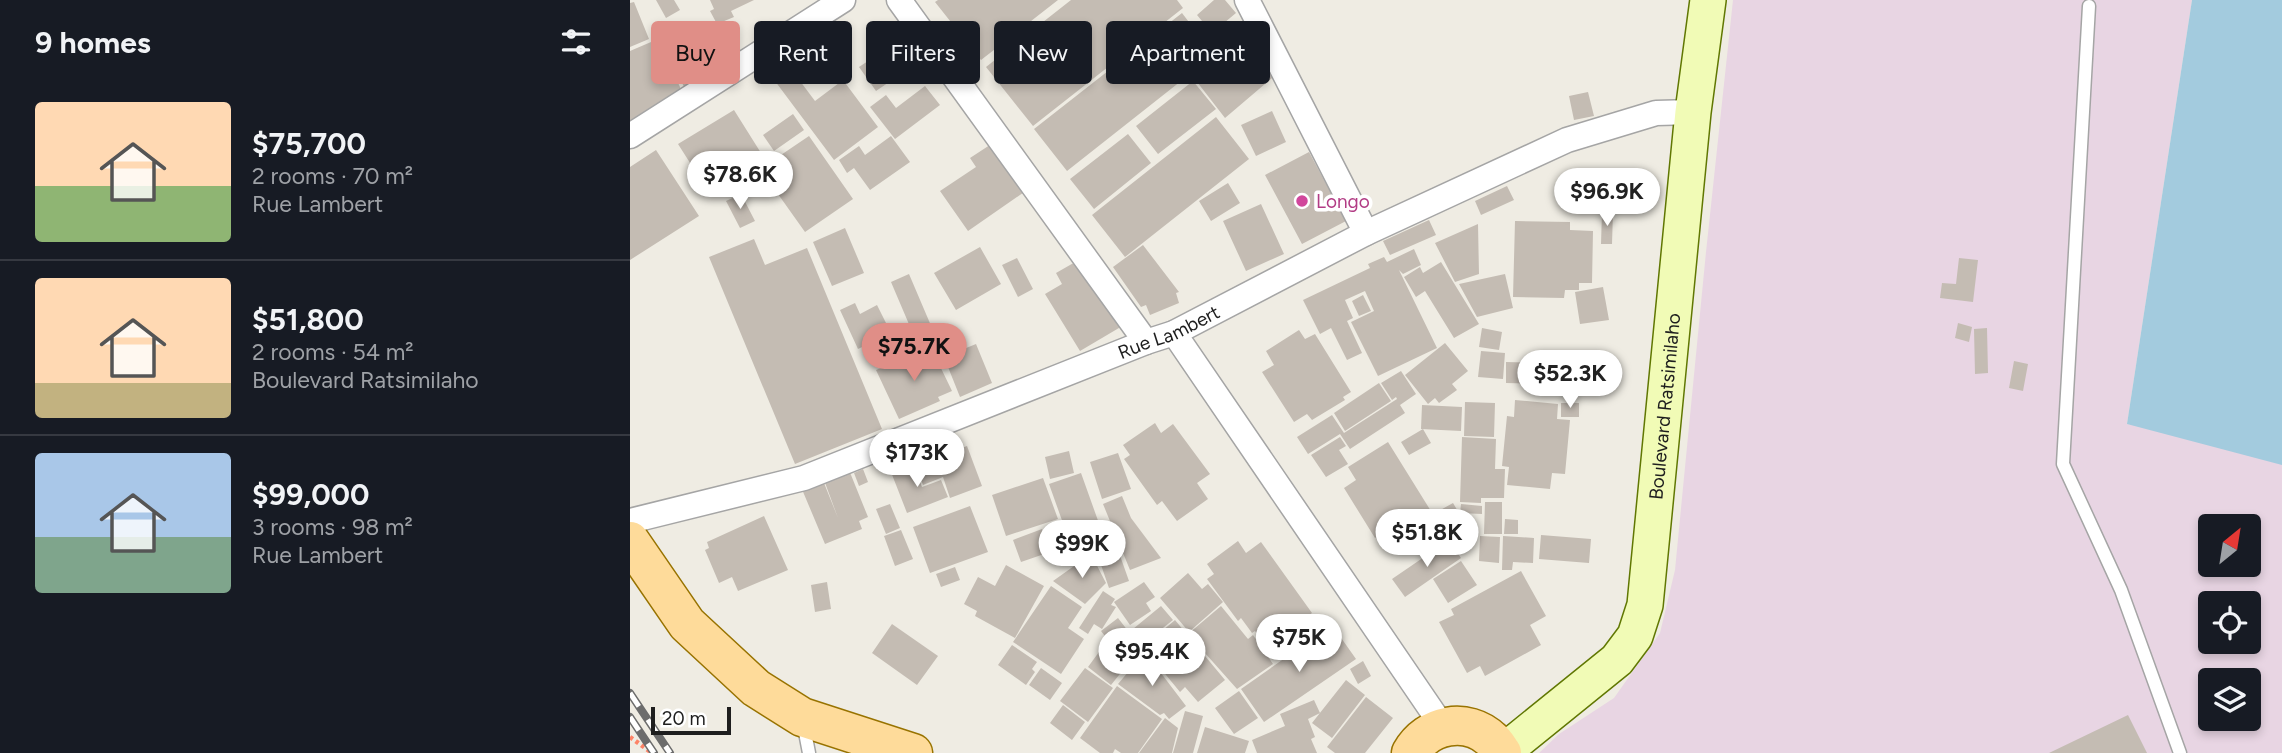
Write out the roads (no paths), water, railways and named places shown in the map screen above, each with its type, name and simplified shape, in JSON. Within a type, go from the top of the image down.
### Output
[{"type":"main road","name":"Boulevard Ratsimilaho","points":[[1502,753],[1618,660],[1635,636],[1645,605],[1693,111],[1708,0]]},
{"type":"main road","points":[[630,541],[687,624],[805,735],[913,753]]},
{"type":"main road","points":[[1411,753],[1428,734],[1443,727],[1460,725],[1477,730],[1491,739],[1502,753]]},
{"type":"street","points":[[630,136],[843,0]]},
{"type":"street","points":[[899,0],[1146,342]]},
{"type":"street","points":[[1247,0],[1366,233]]},
{"type":"street","name":"Rue Lambert","points":[[630,521],[804,478],[1174,333],[1366,233],[1567,141],[1656,113],[1693,111]]},
{"type":"street","points":[[1174,333],[1443,727]]},
{"type":"lane","points":[[2089,6],[2063,464],[2121,590],[2180,753]]},
{"type":"water","points":[[2192,0],[2282,0],[2282,465],[2127,424]]},
{"type":"railway","points":[[630,693],[670,753]]},
{"type":"railway","points":[[630,717],[654,753]]},
{"type":"place","name":"Longo","points":[[1302,201]]}]
